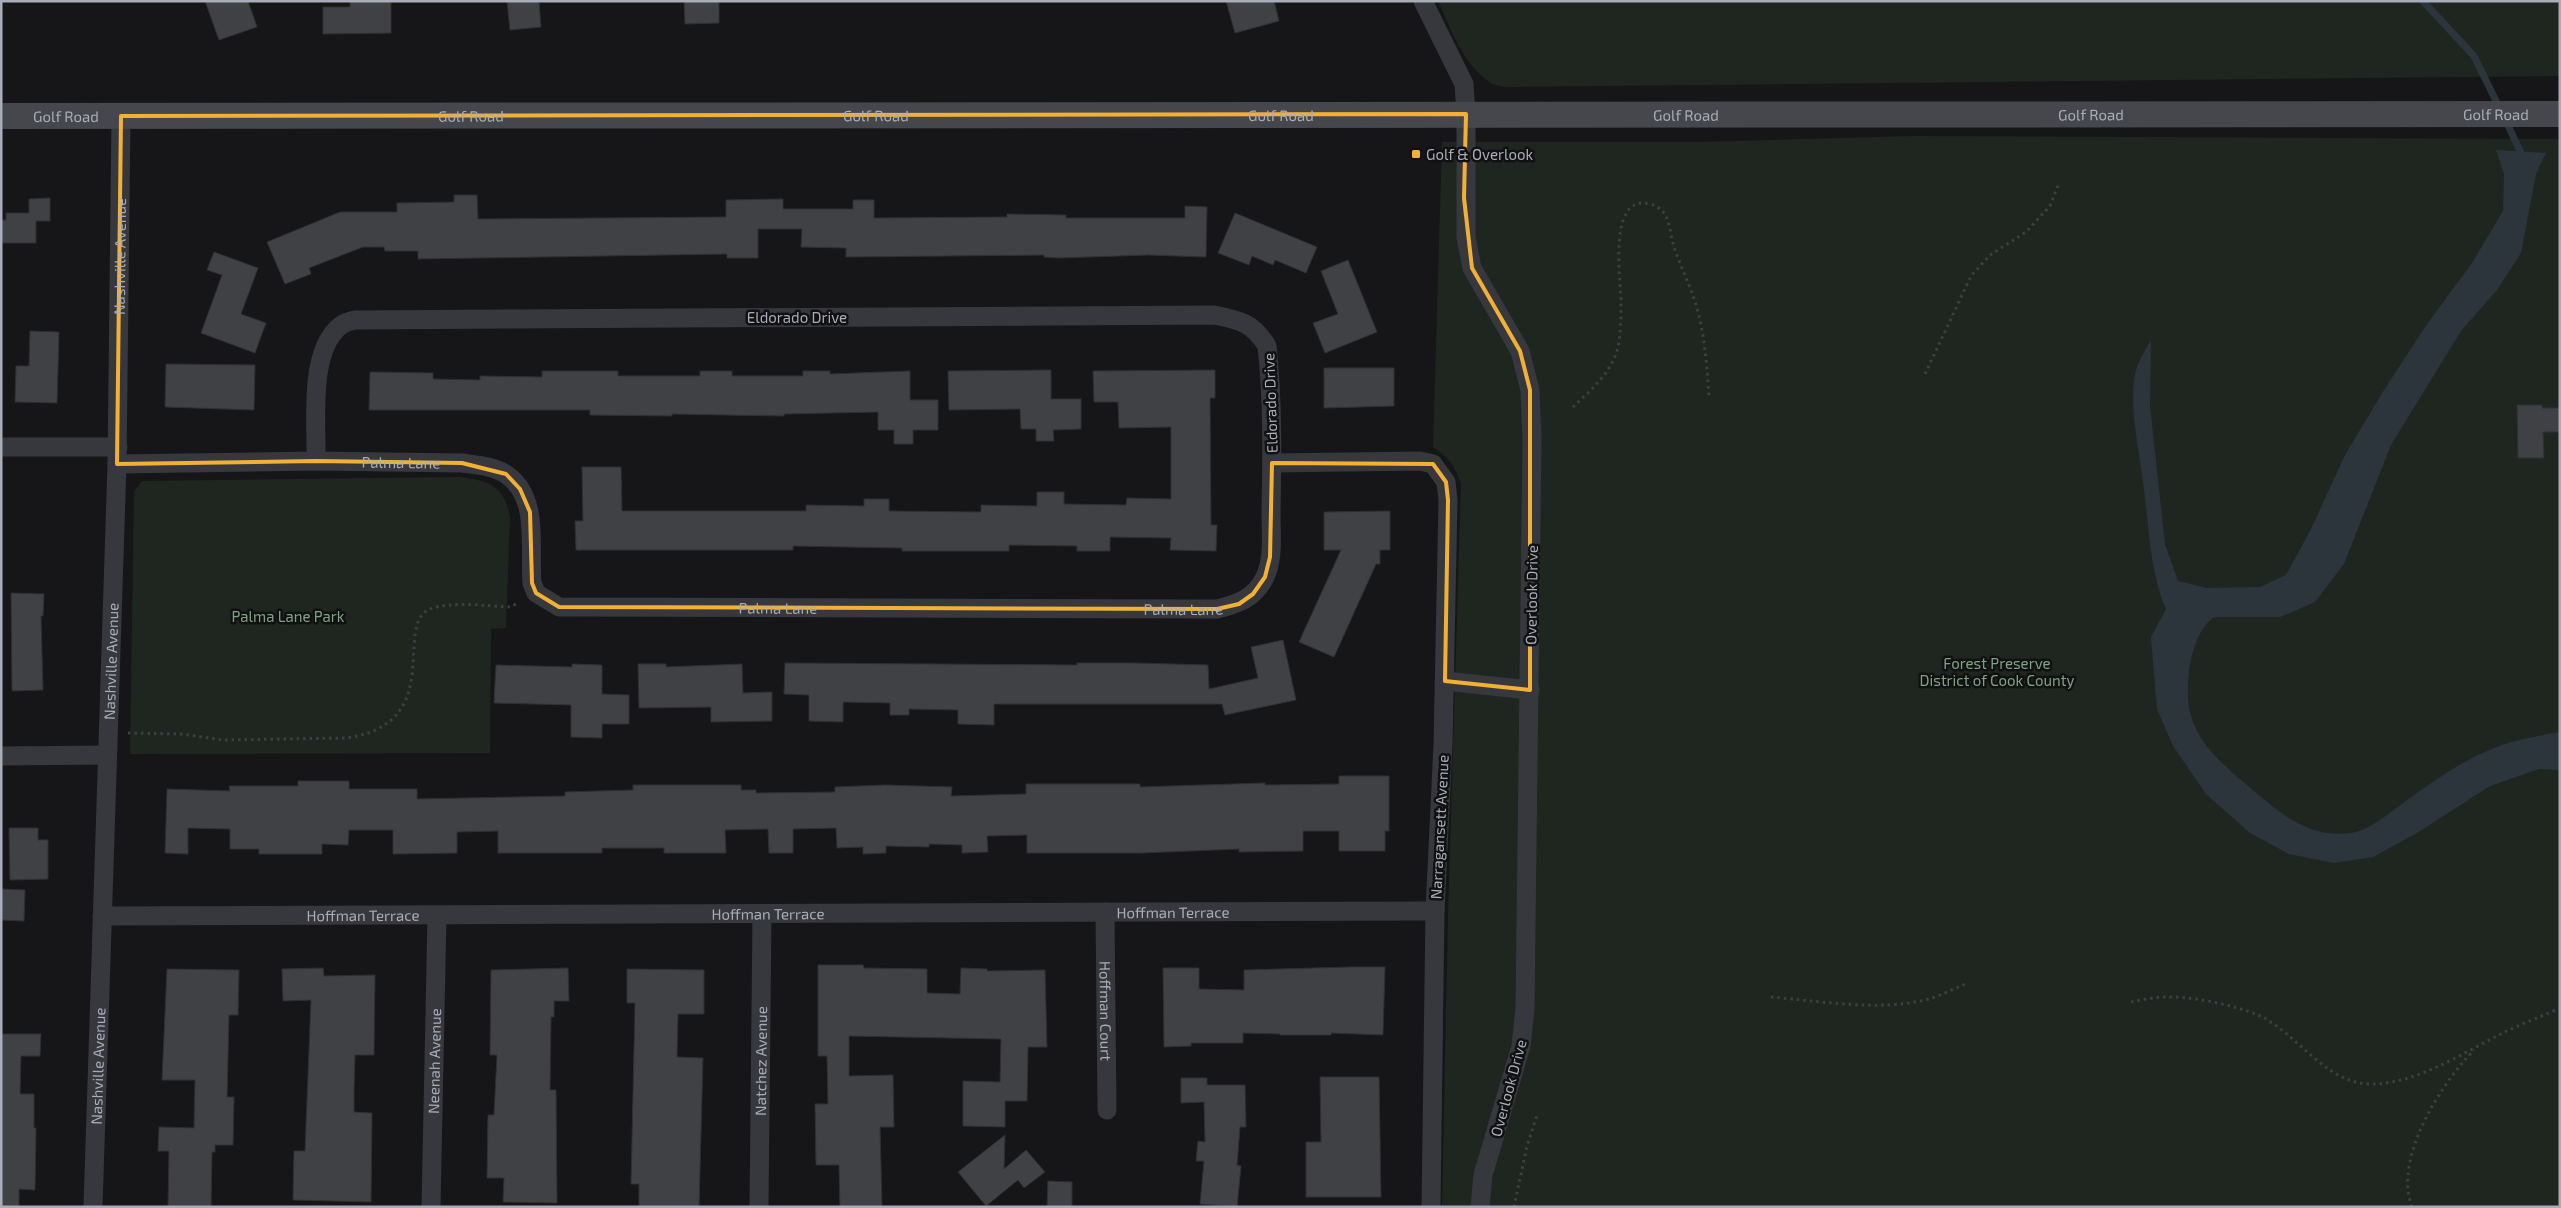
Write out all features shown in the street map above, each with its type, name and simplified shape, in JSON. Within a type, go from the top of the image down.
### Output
[{"type":"main road","name":"Golf Road","points":[[1,116],[2560,114]]},
{"type":"street","name":"Overlook Drive","points":[[1423,1],[1464,84],[1466,114],[1464,198],[1466,237],[1472,268],[1520,351],[1530,390],[1532,440],[1530,690],[1525,1008],[1521,1046],[1483,1175],[1480,1207]]},
{"type":"street","name":"Nashville Avenue","points":[[93,1207],[118,456],[121,116]]},
{"type":"street","name":"Eldorado Drive","points":[[316,461],[318,378],[321,356],[328,340],[341,325],[355,320],[1214,315],[1238,320],[1257,330],[1267,346],[1272,462]]},
{"type":"street","name":"Palma Lane","points":[[1,448],[118,456],[462,463],[506,474],[520,489],[530,512],[530,561],[532,583],[536,592],[559,607],[584,609],[1217,609],[1239,604],[1254,594],[1265,577],[1270,557],[1272,462]]},
{"type":"street","name":"Narragansett Avenue","points":[[1272,462],[1420,461],[1433,464],[1446,482],[1448,500],[1444,681],[1435,911],[1431,1207]]},
{"type":"street","points":[[1444,681],[1530,690]]},
{"type":"street","points":[[1,756],[107,755]]},
{"type":"street","name":"Hoffman Terrace","points":[[102,916],[1435,911]]},
{"type":"street","name":"Hoffman Court","points":[[1105,912],[1107,1110]]},
{"type":"street","name":"Natchez Avenue","points":[[759,1207],[762,914]]},
{"type":"street","name":"Neenah Avenue","points":[[431,1207],[437,915]]},
{"type":"path","points":[[1925,374],[1971,276],[1990,255],[2026,232],[2050,206],[2059,183]]},
{"type":"path","points":[[1573,407],[1597,385],[1617,351],[1620,317],[1618,259],[1622,222],[1632,207],[1640,203],[1651,204],[1661,209],[1669,220],[1673,244],[1692,293],[1704,338],[1709,398]]},
{"type":"path","points":[[108,733],[182,734],[223,740],[365,736],[379,729],[396,715],[412,687],[414,630],[418,617],[429,609],[445,606],[510,607],[536,592]]},
{"type":"path","points":[[1771,997],[1854,1004],[1906,1002],[1929,999],[1968,983]]},
{"type":"path","points":[[2131,1002],[2165,997],[2194,1000],[2259,1016],[2331,1070],[2362,1083],[2374,1084],[2413,1076],[2560,1008]]},
{"type":"path","points":[[2412,1207],[2408,1187],[2413,1151],[2422,1126],[2448,1079],[2476,1047]]},
{"type":"path","points":[[1514,1207],[1527,1146],[1537,1115]]},
{"type":"highlighted area","points":[[1466,114],[1464,198],[1472,268],[1520,351],[1530,390],[1530,690],[1445,681],[1448,500],[1446,482],[1433,464],[1272,463],[1270,557],[1265,577],[1253,594],[1239,604],[1217,609],[559,607],[536,593],[532,583],[530,512],[520,489],[506,474],[462,463],[316,461],[117,464],[121,116]]},
{"type":"green space","points":[[1438,1],[2560,1],[2560,76],[1506,87],[1490,82],[1471,65],[1458,44]]},
{"type":"green space","name":"Forest Preserve District of Cook County","points":[[1912,136],[2560,139],[2560,1207],[1442,1207],[1448,914],[1461,484],[1451,463],[1433,447],[1442,142],[1695,142]]},
{"type":"green space","name":"Palma Lane Park","points":[[458,477],[478,480],[493,486],[504,498],[510,517],[506,628],[491,629],[490,753],[130,754],[134,492],[142,481]]},
{"type":"shaded area","points":[[2496,150],[2546,153],[2536,174],[2521,253],[2497,290],[2461,331],[2391,445],[2344,564],[2315,602],[2280,617],[2214,617],[2201,633],[2192,654],[2189,676],[2189,710],[2198,733],[2205,744],[2231,772],[2260,797],[2293,820],[2304,826],[2328,833],[2351,833],[2366,828],[2458,766],[2486,751],[2517,741],[2560,732],[2560,770],[2539,769],[2490,786],[2417,833],[2373,857],[2334,863],[2289,854],[2250,833],[2206,794],[2173,746],[2157,709],[2151,637],[2166,609],[2156,579],[2150,547],[2133,409],[2134,380],[2137,367],[2151,340],[2150,406],[2165,544],[2178,581],[2207,588],[2260,587],[2286,575],[2311,529],[2345,455],[2384,390],[2425,327],[2472,263],[2503,211],[2504,174]]},
{"type":"building","points":[[205,1],[248,1],[257,27],[219,40]]},
{"type":"building","points":[[350,1],[391,1],[391,33],[323,34],[323,7],[350,7]]},
{"type":"building","points":[[507,1],[539,1],[541,27],[510,30]]},
{"type":"building","points":[[684,1],[719,1],[719,23],[685,24]]},
{"type":"building","points":[[1226,1],[1274,1],[1279,21],[1235,33]]},
{"type":"building","points":[[454,195],[477,195],[478,219],[726,217],[726,200],[783,199],[783,209],[853,209],[853,200],[874,200],[874,218],[1007,217],[1007,214],[1066,215],[1066,218],[1185,218],[1185,206],[1207,207],[1206,257],[1148,255],[1058,258],[1044,257],[1044,255],[846,257],[846,248],[801,247],[802,229],[758,229],[758,258],[727,258],[727,254],[418,259],[418,251],[385,251],[384,247],[363,247],[309,268],[311,274],[285,284],[267,242],[340,212],[397,212],[397,203],[454,202]]},
{"type":"building","points":[[50,198],[50,221],[36,221],[36,243],[1,243],[1,220],[6,220],[6,213],[29,213],[29,199]]},
{"type":"building","points":[[1235,213],[1317,247],[1306,273],[1275,260],[1273,265],[1252,256],[1249,265],[1218,253]]},
{"type":"building","points":[[214,252],[258,268],[241,314],[266,323],[255,353],[201,333],[222,275],[207,270]]},
{"type":"building","points":[[1348,260],[1377,332],[1325,353],[1313,323],[1338,314],[1321,271]]},
{"type":"building","points":[[30,331],[59,332],[57,403],[15,402],[16,366],[29,366]]},
{"type":"building","points":[[166,364],[255,365],[254,410],[165,407]]},
{"type":"building","points":[[1324,368],[1394,368],[1394,406],[1324,408]]},
{"type":"building","points":[[1051,370],[1051,399],[1081,399],[1081,429],[1053,430],[1054,441],[1036,441],[1036,429],[1021,429],[1020,409],[949,410],[948,371]]},
{"type":"building","points":[[1215,370],[1215,398],[1210,398],[1211,525],[1217,525],[1216,551],[1170,550],[1171,538],[1110,537],[1110,551],[1077,551],[1077,546],[1009,545],[1009,551],[902,551],[902,548],[793,546],[793,550],[576,550],[575,521],[583,521],[582,467],[621,467],[622,511],[806,511],[806,505],[864,506],[864,499],[889,499],[889,511],[981,512],[981,505],[1037,506],[1037,492],[1064,492],[1064,504],[1126,505],[1127,498],[1171,499],[1171,427],[1119,428],[1118,402],[1094,402],[1093,371]]},
{"type":"building","points":[[542,371],[618,371],[618,376],[700,376],[700,371],[732,371],[732,376],[803,376],[803,371],[830,371],[830,374],[910,371],[910,400],[938,400],[938,430],[913,430],[913,444],[894,444],[894,430],[878,430],[878,412],[784,414],[784,416],[672,414],[672,416],[590,415],[590,410],[369,410],[370,372],[433,373],[433,379],[480,380],[480,376],[542,377]]},
{"type":"building","points":[[2517,405],[2542,405],[2542,408],[2560,408],[2560,432],[2543,432],[2544,458],[2518,458]]},
{"type":"building","points":[[1390,511],[1390,550],[1380,550],[1380,564],[1376,564],[1334,657],[1299,642],[1341,550],[1324,550],[1324,512]]},
{"type":"building","points":[[11,593],[44,594],[43,616],[41,616],[43,690],[12,691]]},
{"type":"building","points":[[1283,640],[1296,700],[1225,715],[1222,704],[994,704],[994,725],[958,724],[958,710],[909,709],[909,715],[890,715],[890,703],[843,702],[843,722],[809,721],[809,695],[784,694],[785,663],[1077,665],[1077,663],[1135,663],[1208,665],[1209,689],[1258,678],[1251,647]]},
{"type":"building","points":[[572,664],[602,665],[602,694],[629,695],[629,724],[602,724],[602,738],[571,737],[571,705],[494,703],[496,665],[572,667]]},
{"type":"building","points":[[638,664],[666,664],[666,667],[742,664],[743,693],[772,692],[772,721],[711,722],[711,707],[639,708]]},
{"type":"building","points":[[1339,776],[1389,776],[1389,831],[1385,831],[1385,851],[1339,851],[1339,831],[1303,831],[1303,851],[1239,852],[1239,849],[1141,853],[1027,853],[1027,835],[987,836],[988,852],[962,853],[962,845],[929,844],[929,847],[886,846],[886,853],[863,854],[863,847],[837,848],[836,828],[793,829],[793,853],[769,853],[768,829],[725,830],[726,853],[664,853],[664,848],[602,848],[602,853],[498,853],[498,831],[457,832],[457,853],[393,854],[393,830],[349,830],[348,845],[322,844],[322,854],[259,854],[259,849],[230,849],[230,829],[188,828],[188,854],[165,853],[167,789],[230,791],[229,786],[298,786],[298,781],[349,781],[349,789],[417,789],[417,799],[565,796],[565,792],[633,790],[633,785],[741,785],[741,790],[756,790],[756,793],[835,792],[835,787],[885,785],[952,787],[951,796],[1026,794],[1026,784],[1140,784],[1140,787],[1265,783],[1265,785],[1339,784]]},
{"type":"building","points":[[9,828],[38,828],[38,840],[48,840],[48,879],[10,880]]},
{"type":"building","points":[[1,889],[25,890],[24,921],[1,920]]},
{"type":"building","points":[[818,965],[863,965],[864,968],[927,969],[927,993],[960,994],[961,968],[987,969],[987,971],[1045,970],[1047,1047],[1028,1047],[1027,1101],[1005,1101],[1005,1127],[963,1126],[963,1081],[1000,1082],[1001,1039],[849,1036],[849,1076],[893,1075],[894,1127],[880,1127],[882,1207],[840,1207],[839,1165],[816,1165],[815,1104],[828,1104],[827,1056],[818,1056]]},
{"type":"building","points":[[1385,967],[1383,1035],[1243,1033],[1243,1043],[1191,1043],[1191,1046],[1164,1047],[1163,968],[1199,968],[1199,989],[1244,990],[1244,970]]},
{"type":"building","points":[[323,968],[324,976],[375,975],[374,1055],[355,1055],[354,1090],[354,1112],[372,1113],[371,1202],[293,1200],[294,1151],[305,1151],[311,1000],[283,1001],[282,969]]},
{"type":"building","points":[[568,968],[569,1001],[554,1001],[554,1017],[551,1017],[550,1090],[556,1090],[557,1203],[503,1202],[504,1178],[487,1178],[488,1115],[494,1115],[497,1055],[490,1055],[491,970]]},
{"type":"building","points":[[167,969],[239,970],[238,1015],[229,1015],[227,1097],[234,1097],[233,1145],[215,1145],[215,1152],[212,1152],[211,1207],[168,1207],[169,1151],[158,1151],[159,1127],[194,1128],[195,1080],[162,1080]]},
{"type":"building","points":[[627,969],[704,970],[704,1014],[678,1014],[677,1057],[703,1058],[699,1207],[639,1207],[639,1184],[631,1184],[635,1003],[627,1003]]},
{"type":"building","points":[[1,1034],[41,1034],[40,1056],[21,1056],[20,1094],[34,1094],[34,1128],[36,1128],[35,1190],[19,1189],[19,1207],[1,1207]]},
{"type":"building","points":[[1320,1077],[1379,1077],[1381,1197],[1306,1197],[1306,1142],[1321,1142]]},
{"type":"building","points":[[1181,1078],[1207,1078],[1207,1085],[1245,1085],[1246,1127],[1240,1127],[1237,1165],[1241,1166],[1237,1207],[1200,1204],[1204,1161],[1196,1161],[1198,1141],[1205,1142],[1204,1102],[1181,1103]]},
{"type":"building","points":[[1005,1135],[1004,1169],[1026,1150],[1045,1172],[1024,1188],[1018,1180],[986,1206],[958,1172]]},
{"type":"building","points":[[1048,1181],[1072,1182],[1072,1207],[1047,1207]]},
{"type":"waterway","points":[[2423,1],[2474,56],[2499,107]]},
{"type":"waterway","points":[[2505,119],[2522,155],[2522,160]]},
{"type":"place","name":"Golf & Overlook","points":[[1416,154]]}]
